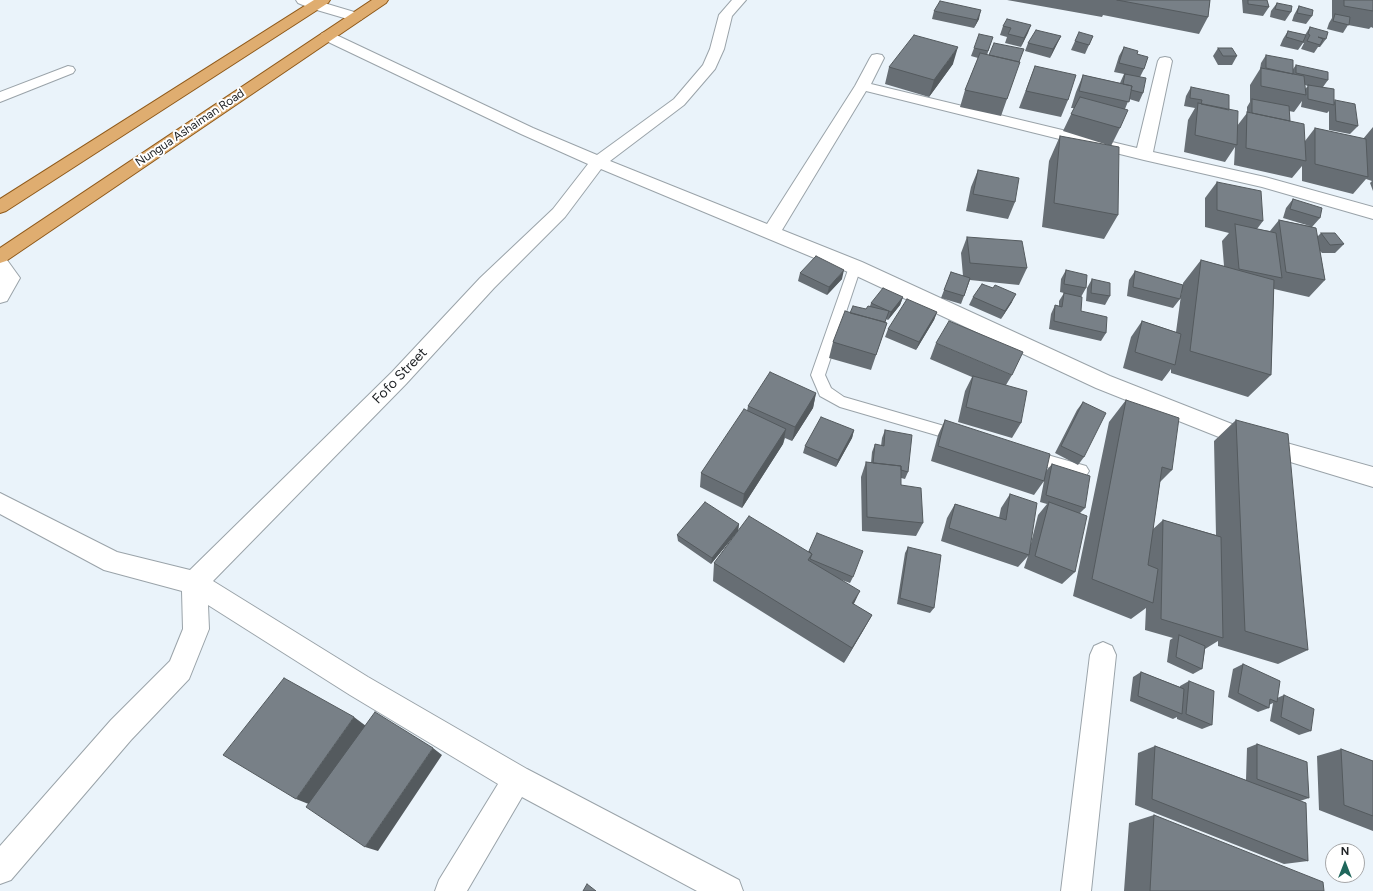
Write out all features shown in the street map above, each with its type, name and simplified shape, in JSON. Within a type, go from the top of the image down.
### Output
[{"type":"main road","name":"Nungua Ashaiman Road","points":[[0,257],[381,0]]},
{"type":"main road","points":[[0,207],[313,2]]},
{"type":"street","name":"Fofo Street","points":[[194,583],[399,378],[487,282],[559,213],[598,162],[679,102],[710,66],[717,49],[726,15],[739,0]]},
{"type":"street","points":[[313,2],[356,17]]},
{"type":"street","points":[[327,36],[527,132],[771,234],[855,267],[1118,388],[1262,446],[1373,477]]},
{"type":"street","points":[[771,234],[862,86],[877,58]]},
{"type":"street","points":[[1144,155],[1165,61]]},
{"type":"street","points":[[0,97],[68,70]]},
{"type":"street","points":[[862,86],[1144,155],[1265,182],[1373,213]]},
{"type":"street","points":[[0,265],[11,278],[0,296]]},
{"type":"street","points":[[0,502],[113,562],[194,583],[360,686],[517,779],[728,891]]},
{"type":"street","points":[[0,869],[121,730],[180,670],[196,630],[194,583]]},
{"type":"street","points":[[1076,891],[1103,655]]},
{"type":"street","points":[[450,891],[517,779]]},
{"type":"lane","points":[[855,267],[818,375],[825,392],[840,401],[975,440]]},
{"type":"lane","points":[[1020,453],[1080,471]]},
{"type":"building","points":[[1117,0],[1210,0],[1208,17]]},
{"type":"building","points":[[1248,0],[1267,0],[1269,7],[1248,4]]},
{"type":"building","points":[[1344,0],[1373,0],[1373,11],[1344,6]]},
{"type":"building","points":[[940,1],[981,10],[977,20],[934,11]]},
{"type":"building","points":[[1277,3],[1292,6],[1291,12],[1275,9]]},
{"type":"building","points":[[1299,6],[1313,10],[1312,16],[1297,13]]},
{"type":"building","points":[[1335,14],[1350,17],[1349,25],[1333,21]]},
{"type":"building","points":[[1007,19],[1031,25],[1024,38],[1008,34],[1011,28],[1003,26]]},
{"type":"building","points":[[1310,27],[1328,32],[1326,39],[1318,37],[1323,39],[1320,45],[1307,41],[1310,35],[1308,34]]},
{"type":"building","points":[[1036,30],[1061,36],[1053,49],[1028,43]]},
{"type":"building","points":[[1288,31],[1306,35],[1303,42],[1286,37]]},
{"type":"building","points":[[1079,32],[1093,36],[1089,45],[1075,41]]},
{"type":"building","points":[[979,34],[993,37],[988,51],[974,48]]},
{"type":"building","points":[[914,35],[958,47],[934,80],[889,67]]},
{"type":"building","points":[[994,43],[1024,49],[1019,62],[989,55]]},
{"type":"building","points":[[1124,47],[1138,51],[1137,54],[1148,57],[1144,69],[1119,63]]},
{"type":"building","points":[[1218,48],[1232,48],[1237,56],[1223,56]]},
{"type":"building","points":[[980,53],[1020,62],[1007,99],[965,90]]},
{"type":"building","points":[[1266,55],[1293,60],[1293,74],[1266,68]]},
{"type":"building","points":[[1296,65],[1328,72],[1328,80],[1296,73]]},
{"type":"building","points":[[1035,66],[1076,75],[1068,100],[1026,91]]},
{"type":"building","points":[[1261,68],[1304,76],[1306,95],[1261,86]]},
{"type":"building","points":[[1125,74],[1146,78],[1143,93],[1131,90],[1132,86],[1123,84]]},
{"type":"building","points":[[1083,75],[1132,86],[1129,102],[1079,91]]},
{"type":"building","points":[[1308,85],[1334,89],[1334,105],[1308,99]]},
{"type":"building","points":[[1191,87],[1229,95],[1229,110],[1201,104],[1202,100],[1190,98]]},
{"type":"building","points":[[1080,97],[1128,110],[1120,128],[1071,114]]},
{"type":"building","points":[[1252,99],[1289,106],[1290,121],[1252,113]]},
{"type":"building","points":[[1335,100],[1355,104],[1358,126],[1336,121]]},
{"type":"building","points":[[1198,103],[1238,111],[1237,145],[1195,135]]},
{"type":"building","points":[[1247,112],[1304,124],[1306,161],[1246,148]]},
{"type":"building","points":[[1315,128],[1366,139],[1368,177],[1315,164]]},
{"type":"building","points":[[1060,136],[1119,147],[1118,215],[1054,203]]},
{"type":"building","points":[[978,170],[1019,178],[1015,202],[973,194]]},
{"type":"building","points":[[1217,182],[1261,191],[1263,221],[1217,210]]},
{"type":"building","points":[[1293,199],[1322,208],[1320,218],[1290,209]]},
{"type":"building","points":[[1279,220],[1316,228],[1325,280],[1286,272]]},
{"type":"building","points":[[1235,224],[1276,233],[1282,278],[1239,269]]},
{"type":"building","points":[[1321,233],[1335,233],[1344,244],[1330,245]]},
{"type":"building","points":[[967,237],[1022,241],[1027,268],[970,263]]},
{"type":"building","points":[[816,256],[844,270],[829,287],[800,273]]},
{"type":"building","points":[[1201,260],[1274,280],[1271,375],[1190,351]]},
{"type":"building","points":[[1066,270],[1087,275],[1086,288],[1064,284]]},
{"type":"building","points":[[1135,271],[1183,285],[1180,299],[1133,287]]},
{"type":"building","points":[[951,272],[970,278],[964,296],[944,290]]},
{"type":"building","points":[[1092,279],[1110,283],[1110,296],[1091,293]]},
{"type":"building","points":[[982,284],[993,288],[995,285],[1016,294],[1005,311],[973,297]]},
{"type":"building","points":[[883,288],[903,297],[891,312],[871,303]]},
{"type":"building","points":[[1064,293],[1082,297],[1081,311],[1107,317],[1106,333],[1054,321],[1055,305],[1062,307]]},
{"type":"building","points":[[907,299],[937,312],[919,342],[888,329]]},
{"type":"building","points":[[853,306],[866,309],[868,306],[889,311],[885,322],[850,313]]},
{"type":"building","points":[[845,311],[887,323],[876,355],[833,342]]},
{"type":"building","points":[[949,321],[1023,352],[1012,375],[936,343]]},
{"type":"building","points":[[1142,321],[1181,334],[1175,365],[1135,352]]},
{"type":"building","points":[[770,372],[816,393],[795,427],[748,406]]},
{"type":"building","points":[[973,376],[1027,391],[1021,423],[966,407]]},
{"type":"building","points":[[1126,400],[1179,418],[1172,470],[1162,467],[1148,565],[1158,569],[1153,603],[1092,579]]},
{"type":"building","points":[[1083,402],[1106,413],[1084,457],[1061,446]]},
{"type":"building","points":[[744,409],[786,429],[744,494],[701,473]]},
{"type":"building","points":[[821,417],[854,430],[838,460],[805,446]]},
{"type":"building","points":[[945,420],[1050,454],[1044,481],[938,446]]},
{"type":"building","points":[[1236,420],[1288,434],[1308,650],[1245,631]]},
{"type":"building","points":[[885,430],[912,435],[908,472],[901,470],[901,466],[873,463],[875,444],[884,446]]},
{"type":"building","points":[[866,462],[901,466],[901,485],[921,488],[923,523],[867,517]]},
{"type":"building","points":[[1052,464],[1090,476],[1085,508],[1046,495]]},
{"type":"building","points":[[1010,494],[1037,503],[1029,555],[949,528],[955,504],[1006,520]]},
{"type":"building","points":[[705,502],[739,524],[712,558],[677,535]]},
{"type":"building","points":[[1049,502],[1087,516],[1075,572],[1035,556]]},
{"type":"building","points":[[749,516],[812,554],[808,560],[860,591],[852,603],[872,615],[852,648],[714,563]]},
{"type":"building","points":[[1163,520],[1221,537],[1223,638],[1161,619]]},
{"type":"building","points":[[817,533],[863,551],[853,577],[810,559],[812,554],[809,551]]},
{"type":"building","points":[[908,547],[941,555],[934,608],[900,598]]},
{"type":"building","points":[[1179,635],[1205,646],[1202,669],[1176,657]]},
{"type":"building","points":[[1243,664],[1280,681],[1277,702],[1270,699],[1269,708],[1238,693]]},
{"type":"building","points":[[1141,672],[1184,689],[1182,714],[1138,696]]},
{"type":"building","points":[[284,678],[354,717],[296,799],[223,755]]},
{"type":"building","points":[[1189,681],[1214,691],[1212,725],[1186,714]]},
{"type":"building","points":[[1284,695],[1314,709],[1311,731],[1281,717]]},
{"type":"building","points":[[375,712],[433,748],[365,847],[306,807]]},
{"type":"building","points":[[1257,744],[1307,762],[1309,798],[1257,779]]},
{"type":"building","points":[[1155,746],[1306,803],[1308,861],[1152,799]]},
{"type":"building","points":[[1341,749],[1373,761],[1373,816],[1344,805]]},
{"type":"building","points":[[1154,815],[1323,882],[1324,891],[1150,891]]},
{"type":"building","points":[[587,884],[596,891],[583,891]]}]
